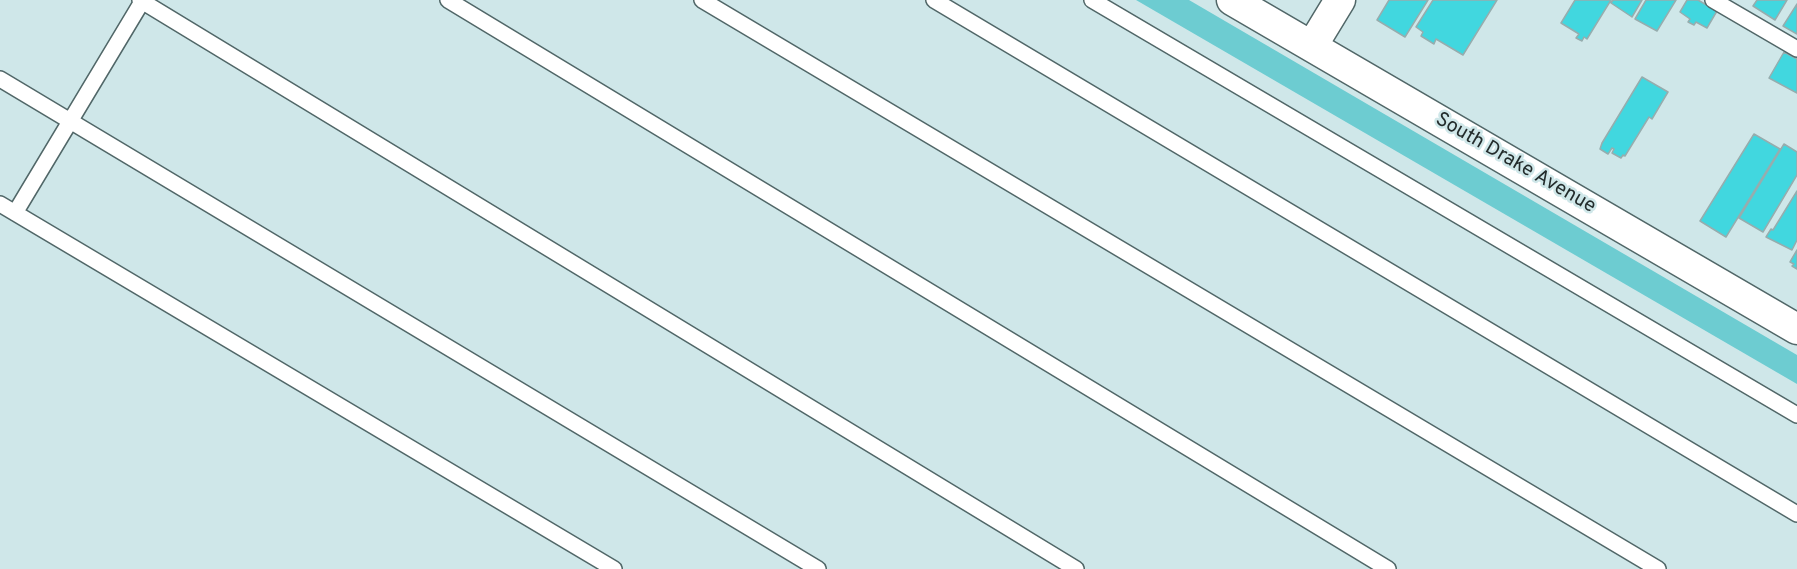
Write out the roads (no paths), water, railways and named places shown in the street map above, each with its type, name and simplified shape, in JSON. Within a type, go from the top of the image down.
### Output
[{"type":"street","name":"South Drake Avenue","points":[[1232,0],[1797,329]]},
{"type":"street","points":[[1312,46],[1340,0]]},
{"type":"lane","points":[[15,213],[142,0],[1076,569]]},
{"type":"lane","points":[[448,0],[1388,569]]},
{"type":"lane","points":[[702,0],[1658,569]]},
{"type":"lane","points":[[934,0],[1797,514]]},
{"type":"lane","points":[[1092,0],[1797,415]]},
{"type":"lane","points":[[1713,0],[1797,49]]},
{"type":"lane","points":[[0,78],[818,569]]},
{"type":"lane","points":[[0,204],[614,569]]}]
